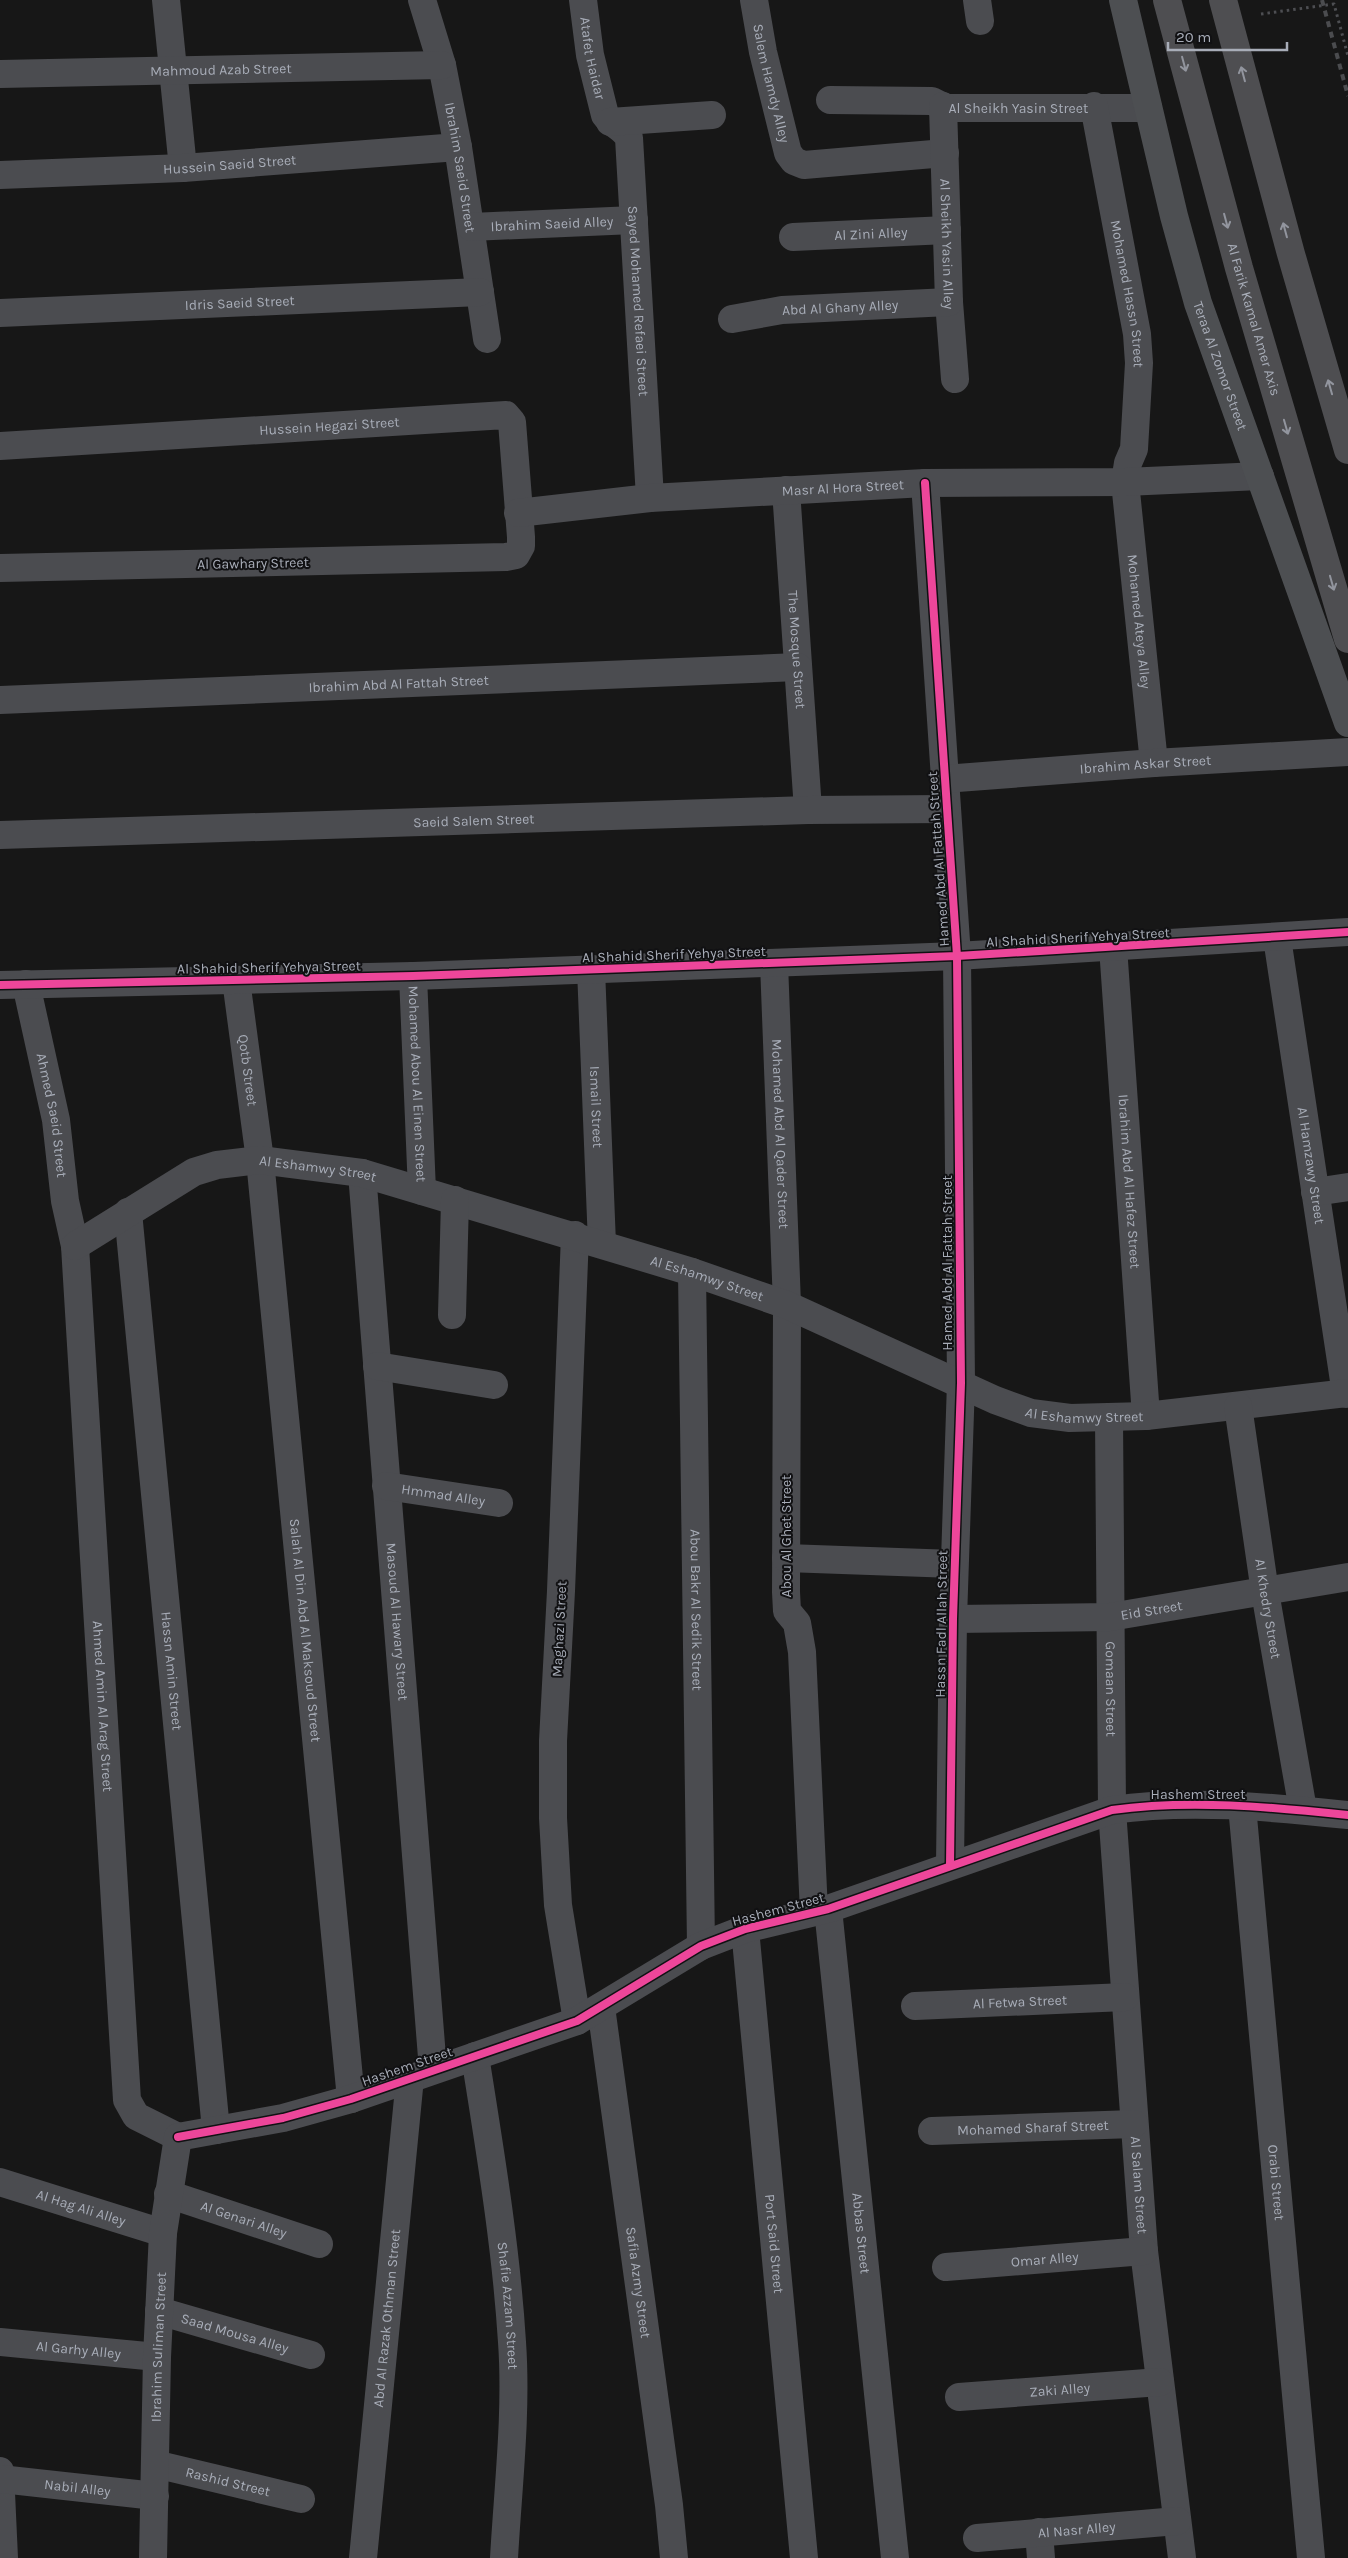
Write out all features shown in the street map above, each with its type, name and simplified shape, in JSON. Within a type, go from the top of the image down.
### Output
[{"type":"highway","name":"Al Farik Kamal Amer Axis","points":[[1167,0],[1239,268],[1348,638]]},
{"type":"highway","points":[[1223,0],[1291,254],[1348,450]]},
{"type":"main road","name":"Teraa Al Zomor Street","points":[[1123,0],[1174,216],[1198,303],[1348,723]]},
{"type":"street","points":[[166,0],[183,168]]},
{"type":"street","name":"Ibrahim Saeid Street","points":[[422,0],[442,66],[458,147],[486,339]]},
{"type":"street","name":"Atafet Haidar","points":[[583,0],[590,55],[608,118]]},
{"type":"street","name":"Salem Hamdy Alley","points":[[754,0],[763,52],[788,154],[794,161],[804,165],[945,153]]},
{"type":"street","name":"Mahmoud Azab Street","points":[[0,74],[442,66]]},
{"type":"street","name":"Al Sheikh Yasin Street","points":[[830,100],[932,101],[943,106],[1148,108]]},
{"type":"street","name":"Al Sheikh Yasin Alley","points":[[943,106],[949,302],[955,379]]},
{"type":"street","name":"Mohamed Hassn Street","points":[[1094,106],[1137,334],[1139,363],[1134,449],[1128,463],[1125,482]]},
{"type":"street","points":[[608,118],[712,115]]},
{"type":"street","name":"Sayed Mohamed Refaei Street","points":[[608,118],[625,130],[629,138],[650,498]]},
{"type":"street","name":"Hussein Saeid Street","points":[[0,175],[183,168],[458,147]]},
{"type":"street","name":"Ibrahim Saeid Alley","points":[[470,227],[634,220]]},
{"type":"street","name":"Al Zini Alley","points":[[793,237],[947,230]]},
{"type":"street","name":"Idris Saeid Street","points":[[0,313],[480,292]]},
{"type":"street","name":"Abd Al Ghany Alley","points":[[732,319],[782,310],[949,302]]},
{"type":"street","name":"Hussein Hegazi Street","points":[[0,446],[506,415],[512,422],[521,546],[516,554],[506,557]]},
{"type":"street","name":"Masr Al Hora Street","points":[[518,512],[650,498],[925,483],[1125,482],[1260,476]]},
{"type":"street","name":"Mohamed Ateya Alley","points":[[1125,482],[1154,763]]},
{"type":"street","name":"Hamed Abd Al Fattah Street","points":[[925,483],[957,956],[961,1383]]},
{"type":"street","name":"The Mosque Street","points":[[786,490],[808,810]]},
{"type":"street","name":"Al Gawhary Street","points":[[0,568],[506,557]]},
{"type":"street","name":"Ibrahim Abd Al Fattah Street","points":[[0,700],[798,668]]},
{"type":"street","name":"Ibrahim Askar Street","points":[[944,779],[1154,763],[1348,752]]},
{"type":"street","name":"Saeid Salem Street","points":[[0,835],[808,810],[946,809]]},
{"type":"street","name":"Al Shahid Sherif Yehya Street","points":[[13,984],[413,976],[957,956],[1276,938],[1348,932]]},
{"type":"street","name":"Al Hamzawy Street","points":[[1276,938],[1347,1393]]},
{"type":"street","name":"Ibrahim Abd Al Hafez Street","points":[[1113,947],[1146,1416]]},
{"type":"street","name":"Mohamed Abd Al Qader Street","points":[[774,963],[787,1305]]},
{"type":"street","name":"Ismail Street","points":[[591,970],[602,1244]]},
{"type":"street","name":"Mohamed Abou Al Einen Street","points":[[413,976],[422,1191]]},
{"type":"street","name":"Qotb Street","points":[[236,980],[260,1160]]},
{"type":"street","name":"Ahmed Saeid Street","points":[[13,984],[56,1120],[66,1201],[75,1246]]},
{"type":"street","name":"Al Eshamwy Street","points":[[75,1246],[194,1172],[218,1165],[260,1160],[362,1173],[575,1235],[692,1272],[787,1305],[995,1400],[1032,1412],[1070,1418],[1146,1416],[1347,1393]]},
{"type":"street","name":"Salah Al Din Abd Al Maksoud Street","points":[[260,1160],[350,2099]]},
{"type":"street","name":"Masoud Al Hawary Street","points":[[362,1173],[386,1486],[422,2074]]},
{"type":"street","points":[[1315,1192],[1348,1187]]},
{"type":"street","points":[[452,1315],[455,1200]]},
{"type":"street","name":"Hassn Amin Street","points":[[128,1212],[216,2130]]},
{"type":"street","name":"Maghazi Street","points":[[575,1235],[553,1742],[553,1818],[558,1905],[577,2021]]},
{"type":"street","name":"Ahmed Amin Al Arag Street","points":[[75,1246],[127,2100],[136,2116],[178,2137]]},
{"type":"street","name":"Abou Bakr Al Sedik Street","points":[[692,1272],[701,1946]]},
{"type":"street","name":"Abou Al Ghet Street","points":[[787,1305],[787,1612],[797,1623],[802,1652],[821,1910]]},
{"type":"street","points":[[377,1366],[494,1385]]},
{"type":"street","name":"Hassn Fadl Allah Street","points":[[950,1865],[954,1564],[961,1383]]},
{"type":"street","name":"Al Khedry Street","points":[[1238,1406],[1264,1592],[1303,1810]]},
{"type":"street","name":"Gomaan Street","points":[[1109,1418],[1112,1810]]},
{"type":"street","name":"Hmmad Alley","points":[[386,1486],[499,1503]]},
{"type":"street","points":[[786,1558],[954,1564]]},
{"type":"street","name":"Eid Street","points":[[953,1619],[1110,1617],[1264,1592],[1348,1576]]},
{"type":"street","name":"Hashem Street","points":[[178,2137],[283,2118],[350,2099],[577,2021],[701,1946],[745,1929],[821,1910],[1112,1810],[1157,1804],[1242,1806],[1348,1815]]},
{"type":"street","name":"Orabi Street","points":[[1242,1806],[1311,2558]]},
{"type":"street","name":"Al Salam Street","points":[[1112,1810],[1144,2251],[1182,2558]]},
{"type":"street","name":"Abbas Street","points":[[821,1910],[896,2558]]},
{"type":"street","name":"Port Said Street","points":[[745,1929],[804,2558]]},
{"type":"street","name":"Al Fetwa Street","points":[[915,2006],[1125,1997]]},
{"type":"street","name":"Safia Azmy Street","points":[[601,2007],[668,2495],[674,2558]]},
{"type":"street","name":"Shafie Azzam Street","points":[[474,2056],[498,2204],[512,2343],[512,2414],[504,2558]]},
{"type":"street","name":"Abd Al Razak Othman Street","points":[[363,2558],[422,2074]]},
{"type":"street","name":"Mohamed Sharaf Street","points":[[932,2131],[1134,2124]]},
{"type":"street","name":"Ibrahim Suliman Street","points":[[153,2558],[157,2357],[163,2233],[178,2137]]},
{"type":"street","name":"Al Hag Ali Alley","points":[[0,2182],[163,2233]]},
{"type":"street","name":"Al Genari Alley","points":[[168,2194],[319,2244]]},
{"type":"street","name":"Omar Alley","points":[[946,2267],[1144,2251]]},
{"type":"street","name":"Saad Mousa Alley","points":[[159,2311],[310,2355]]},
{"type":"street","name":"Al Garhy Alley","points":[[0,2342],[157,2357]]},
{"type":"street","name":"Zaki Alley","points":[[959,2397],[1160,2382]]},
{"type":"street","name":"Rashid Street","points":[[155,2464],[301,2499]]},
{"type":"street","points":[[0,2471],[4,2558]]},
{"type":"street","name":"Nabil Alley","points":[[0,2479],[155,2496]]},
{"type":"street","name":"Al Nasr Alley","points":[[977,2538],[1040,2545],[1177,2521]]},
{"type":"path","points":[[1334,4],[1348,56]]},
{"type":"railway","points":[[1322,0],[1348,96]]},
{"type":"cycle path","points":[[925,483],[957,956],[961,1383],[953,1619],[950,1865]]},
{"type":"cycle path","points":[[0,985],[413,976],[957,956],[1348,932]]},
{"type":"cycle path","points":[[178,2137],[283,2118],[351,2099],[577,2021],[701,1946],[745,1929],[828,1909],[1112,1810],[1171,1805],[1230,1805],[1348,1815]]}]
